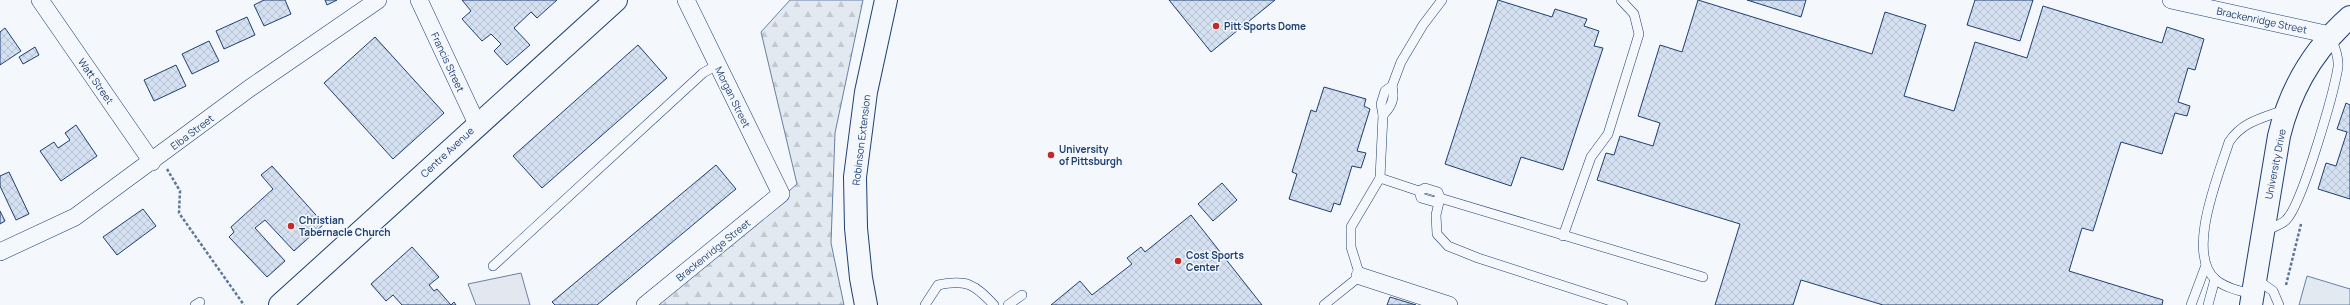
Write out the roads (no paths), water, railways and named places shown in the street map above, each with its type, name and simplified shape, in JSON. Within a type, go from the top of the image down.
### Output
[{"type":"street","name":"Watt Street","points":[[40,0],[159,165]]},
{"type":"street","name":"Elba Street","points":[[0,252],[75,217],[159,165],[250,88],[378,0]]},
{"type":"street","name":"Francis Street","points":[[419,0],[477,124]]},
{"type":"street","name":"Centre Avenue","points":[[280,305],[477,124],[616,0]]},
{"type":"street","name":"Morgan Street","points":[[686,0],[780,194]]},
{"type":"street","name":"Robinson Extension","points":[[866,305],[861,278],[856,228],[855,177],[866,92],[886,0]]},
{"type":"street","name":"Brackenridge Street","points":[[2171,0],[2330,35]]},
{"type":"street","name":"University Drive","points":[[2253,292],[2262,233],[2286,110],[2298,81],[2330,35],[2350,17]]},
{"type":"street","name":"Brackenridge Street","points":[[645,305],[780,194]]},
{"type":"street","points":[[1360,276],[1449,305]]},
{"type":"lane","points":[[1324,305],[1360,276],[1351,247],[1351,227],[1380,178],[1383,115],[1391,107],[1394,93],[1392,86],[1402,62],[1423,25],[1442,0]]},
{"type":"lane","points":[[1564,236],[1591,157],[1608,134],[1639,34],[1634,14],[1621,0]]},
{"type":"lane","points":[[2262,233],[2286,220],[2298,203],[2329,105],[2338,66],[2337,52],[2330,35]]},
{"type":"lane","points":[[493,266],[703,73],[718,65]]},
{"type":"lane","points":[[2191,305],[2206,265],[2203,230],[2229,142],[2237,131],[2249,123],[2286,110]]},
{"type":"lane","points":[[1380,178],[1419,190],[1421,198],[1435,202],[1440,198]]},
{"type":"lane","points":[[1440,198],[1703,277]]},
{"type":"lane","points":[[1440,198],[1436,215],[1437,234],[1448,246],[1478,258],[1623,305]]},
{"type":"lane","points":[[2206,265],[2215,279],[2228,288],[2253,292],[2273,291],[2279,305]]},
{"type":"lane","points":[[2208,305],[2215,279]]},
{"type":"lane","points":[[925,305],[938,285],[958,281],[978,289],[994,305]]},
{"type":"lane","points":[[1008,305],[1022,295]]},
{"type":"place","name":"Pitt Sports Dome","points":[[1216,26]]},
{"type":"place","name":"University of Pittsburgh","points":[[1051,155]]},
{"type":"place","name":"Christian Tabernacle Church","points":[[291,226]]},
{"type":"place","name":"Cost Sports Center","points":[[1178,261]]}]
